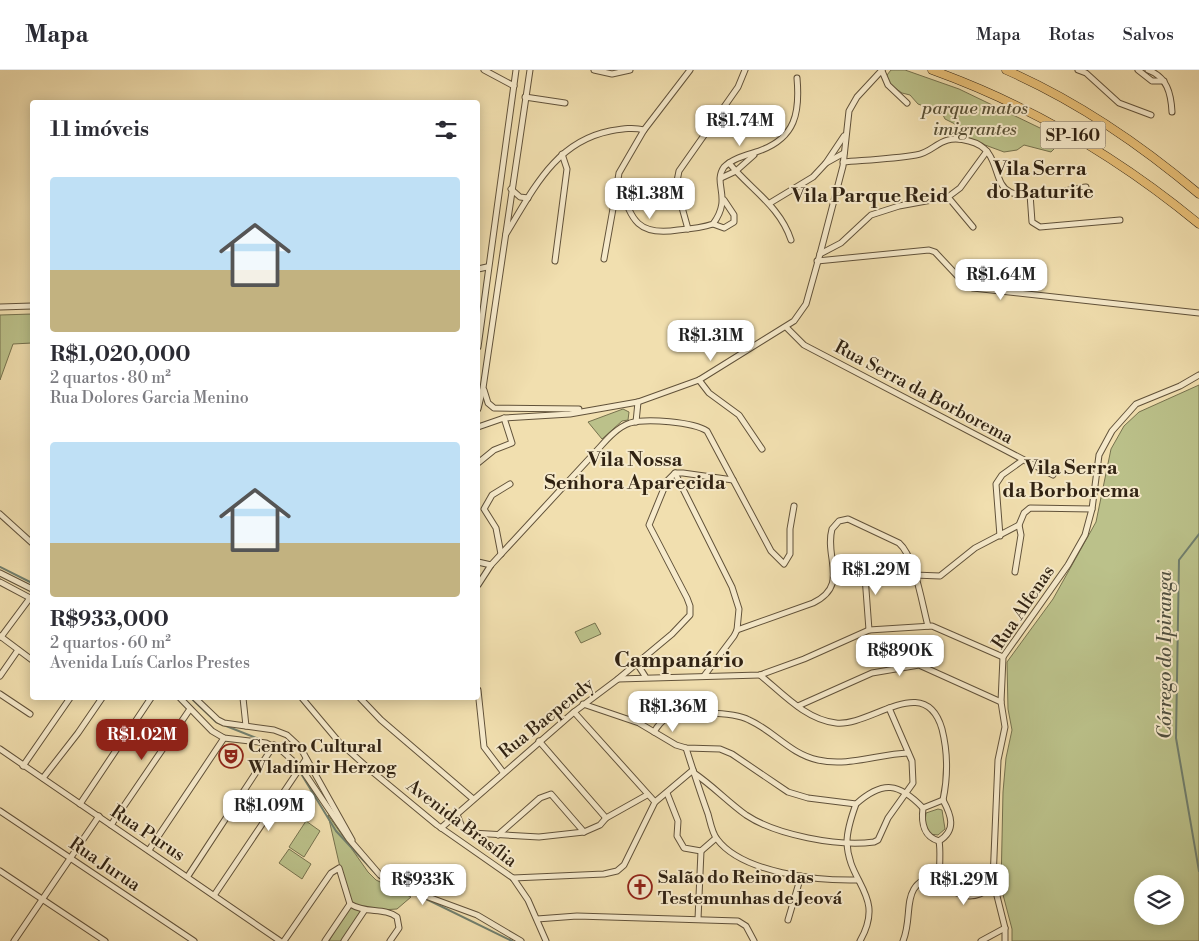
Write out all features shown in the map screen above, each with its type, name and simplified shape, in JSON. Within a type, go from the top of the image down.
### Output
[{"type":"highway","name":"SP-160","points":[[932,70],[988,91],[1045,119],[1128,170],[1199,224]]},
{"type":"highway","name":"SP-160","points":[[1006,70],[1064,98],[1104,122],[1199,194]]},
{"type":"street","points":[[484,70],[514,86]]},
{"type":"street","points":[[490,329],[480,329],[516,70]]},
{"type":"street","points":[[480,401],[530,70]]},
{"type":"street","points":[[594,70],[612,74],[630,70]]},
{"type":"street","points":[[690,70],[644,130],[619,172],[620,187],[634,220],[645,229],[660,232],[713,224],[724,228],[734,222],[734,215],[724,200],[720,178],[722,170],[729,163],[780,140],[791,127],[798,107],[797,78]]},
{"type":"street","points":[[688,229],[676,186],[678,171],[738,87],[745,70]]},
{"type":"street","points":[[480,426],[504,418],[570,414],[582,410],[638,402],[699,380],[786,327],[800,314],[806,304],[843,162],[845,136],[852,104],[882,70],[891,89],[907,103]]},
{"type":"street","points":[[1078,70],[1086,73],[1119,103],[1151,115]]},
{"type":"street","points":[[1138,70],[1152,81],[1164,81]]},
{"type":"street","points":[[1148,70],[1164,81],[1171,98],[1172,112]]},
{"type":"street","points":[[525,97],[565,103]]},
{"type":"street","points":[[505,235],[545,172],[562,154],[582,139],[596,134],[631,128],[644,130]]},
{"type":"street","points":[[770,203],[807,181],[826,163],[845,136]]},
{"type":"street","points":[[843,162],[918,155],[938,142],[957,139],[976,143],[987,152],[994,162],[1004,187],[1011,192],[1030,194],[1086,187]]},
{"type":"street","points":[[720,178],[736,171],[758,151]]},
{"type":"street","points":[[820,254],[841,243],[871,215],[899,206],[948,198],[960,188],[987,152]]},
{"type":"street","points":[[826,163],[844,153]]},
{"type":"street","points":[[556,261],[567,170],[562,154]]},
{"type":"street","points":[[729,163],[770,203],[785,224],[791,240]]},
{"type":"street","points":[[604,259],[616,192],[620,187]]},
{"type":"street","points":[[512,189],[520,197],[528,198]]},
{"type":"street","points":[[1030,194],[1032,222],[1040,227],[1120,220]]},
{"type":"street","points":[[948,198],[973,228]]},
{"type":"street","points":[[713,224],[720,213],[724,200]]},
{"type":"street","points":[[817,261],[929,250],[935,252],[965,284],[973,288],[1199,313]]},
{"type":"street","points":[[480,268],[487,268]]},
{"type":"street","points":[[0,307],[30,306]]},
{"type":"street","name":"Rua Serra da Borborema","points":[[786,327],[804,345],[1053,475]]},
{"type":"street","name":"Rua Alfenas","points":[[1005,941],[1005,928],[993,880],[998,760],[1005,727],[1001,702],[1003,657],[1068,565],[1085,535],[1092,509],[1099,455],[1104,442],[1118,422],[1144,399],[1180,386],[1199,375]]},
{"type":"street","points":[[699,380],[709,393],[739,415],[762,449]]},
{"type":"street","points":[[483,388],[488,403],[494,408],[551,407],[582,410]]},
{"type":"street","points":[[636,422],[638,402]]},
{"type":"street","points":[[480,461],[494,450],[512,443],[504,418]]},
{"type":"street","points":[[480,582],[491,565],[610,436],[625,426],[636,422],[684,424],[704,429],[714,440],[771,551],[784,564],[790,554],[790,529],[794,506]]},
{"type":"street","points":[[1000,536],[996,484],[1002,475],[1022,460]]},
{"type":"street","points":[[675,473],[733,480]]},
{"type":"street","points":[[675,473],[732,586],[739,609],[737,630],[704,676]]},
{"type":"street","points":[[618,679],[636,662],[676,631],[689,618],[691,611],[687,598],[649,525],[664,486],[675,473]]},
{"type":"street","points":[[501,554],[496,528],[484,509],[492,495],[510,484]]},
{"type":"street","points":[[914,575],[940,576],[966,554],[1019,525],[1024,513],[1033,507],[1063,510],[1081,507],[1092,509]]},
{"type":"street","points":[[0,514],[30,541]]},
{"type":"street","points":[[737,630],[813,604],[824,597],[834,580],[831,532],[836,523],[843,520],[853,520],[899,543],[907,553],[928,626]]},
{"type":"street","points":[[1015,572],[1022,535],[1019,525]]},
{"type":"street","points":[[480,562],[491,565]]},
{"type":"street","points":[[864,563],[869,630]]},
{"type":"street","points":[[0,573],[30,588]]},
{"type":"street","points":[[0,582],[30,598]]},
{"type":"street","points":[[30,600],[1,636],[30,659]]},
{"type":"street","name":"Rua Baependy","points":[[441,828],[456,812],[539,741],[583,704],[618,679],[645,676],[760,675],[804,659],[869,630],[928,626],[1003,657]]},
{"type":"street","points":[[0,676],[18,650]]},
{"type":"street","points":[[636,662],[645,676]]},
{"type":"street","points":[[798,706],[872,673],[919,665],[1001,702]]},
{"type":"street","points":[[760,675],[812,717],[836,723],[855,722],[889,708],[915,702],[928,707],[936,716],[942,729],[947,754],[947,778],[943,800],[951,817],[952,825],[949,832],[939,841],[940,874],[947,886],[957,894],[966,896],[982,893],[993,880]]},
{"type":"street","points":[[0,694],[30,714]]},
{"type":"street","points":[[23,766],[69,700]]},
{"type":"street","points":[[43,778],[101,700]]},
{"type":"street","points":[[80,804],[150,700]]},
{"type":"street","points":[[182,700],[212,731],[224,738],[274,746],[301,768],[368,864],[380,876],[393,884],[477,915],[520,941]]},
{"type":"street","points":[[197,700],[218,720],[233,725],[274,730],[287,735],[300,747],[352,840]]},
{"type":"street","points":[[243,700],[246,726]]},
{"type":"street","name":"Avenida Brasília","points":[[304,700],[339,742],[441,828],[513,878],[538,919],[546,941]]},
{"type":"street","points":[[362,700],[381,720],[472,798]]},
{"type":"street","points":[[479,700],[484,747],[503,772]]},
{"type":"street","points":[[583,704],[620,715],[654,732],[668,742],[686,748],[720,749],[732,754],[788,792],[808,798],[856,804]]},
{"type":"street","points":[[694,772],[746,815],[767,826],[790,834],[847,842],[866,843],[878,840],[888,818],[913,783],[914,772],[908,752],[889,708]]},
{"type":"street","points":[[111,825],[190,709]]},
{"type":"street","points":[[574,712],[655,802]]},
{"type":"street","points":[[654,732],[667,718],[679,714],[726,715],[748,719],[766,729],[789,748],[816,760],[848,762],[889,753],[908,752]]},
{"type":"street","points":[[149,850],[224,738]]},
{"type":"street","points":[[539,741],[606,818]]},
{"type":"street","points":[[188,876],[274,746]]},
{"type":"street","name":"Rua Purus","points":[[0,748],[23,766],[215,894],[272,938],[280,941]]},
{"type":"street","points":[[686,748],[716,838],[735,854],[750,862],[801,876],[828,880],[858,880]]},
{"type":"street","points":[[215,894],[306,759]]},
{"type":"street","points":[[513,878],[604,874],[617,871],[630,856],[648,813],[655,802],[694,772]]},
{"type":"street","points":[[860,941],[870,912],[865,891],[858,880],[847,842],[856,804],[874,790],[894,787],[908,792],[923,808]]},
{"type":"street","points":[[667,793],[678,821],[677,836],[680,843],[684,848],[700,851]]},
{"type":"street","points":[[498,835],[540,798],[551,794],[584,832]]},
{"type":"street","points":[[456,812],[462,827],[468,831],[498,835],[539,836],[584,832],[600,825],[606,818],[647,794]]},
{"type":"street","points":[[923,808],[943,800]]},
{"type":"street","points":[[923,808],[922,816],[926,834],[932,839],[939,841]]},
{"type":"street","name":"Rua Jurua","points":[[0,811],[194,941]]},
{"type":"street","points":[[14,941],[99,816]]},
{"type":"street","points":[[698,919],[700,851],[716,838]]},
{"type":"street","points":[[284,941],[331,873],[339,868],[350,904],[364,911],[391,912],[397,917],[400,923],[399,928],[390,941]]},
{"type":"street","points":[[0,871],[105,941]]},
{"type":"street","points":[[903,941],[911,892],[919,882],[928,876],[940,874]]},
{"type":"street","points":[[788,920],[801,876]]},
{"type":"street","points":[[325,941],[350,904]]},
{"type":"street","points":[[344,941],[364,911]]},
{"type":"street","points":[[538,919],[577,916],[698,919],[742,923],[754,941]]},
{"type":"street","points":[[980,941],[1005,928]]},
{"type":"green space","name":"parque matos imigrantes","points":[[891,70],[905,70],[959,89],[1067,141],[1058,145],[1051,152],[1024,145],[1017,150],[1004,152],[958,135],[955,124],[945,119],[942,113],[918,104],[910,95],[902,93],[888,83],[887,75]]},
{"type":"green space","points":[[30,314],[30,343],[13,344],[0,380],[0,315]]},
{"type":"green space","points":[[1199,385],[1199,941],[1012,941],[1012,929],[1001,887],[1003,792],[1006,758],[1012,730],[1008,709],[1007,662],[1053,599],[1096,522],[1111,449],[1124,426],[1139,412]]},
{"type":"green space","points":[[623,409],[629,412],[628,420],[622,421],[602,439],[588,422]]},
{"type":"green space","points":[[595,623],[601,634],[581,643],[575,632]]},
{"type":"green space","points":[[938,809],[942,810],[945,829],[938,835],[929,834],[925,822],[926,813]]},
{"type":"green space","points":[[328,815],[368,872],[376,880],[411,897],[397,909],[364,911],[341,941],[329,941],[350,904]]},
{"type":"green space","points":[[306,821],[320,831],[304,857],[289,847]]},
{"type":"green space","points":[[289,849],[311,864],[302,879],[279,863]]},
{"type":"waterway","name":"Córrego do Ipiranga","points":[[1199,534],[1179,560],[1176,738],[1199,871]]},
{"type":"waterway","points":[[0,567],[30,582]]},
{"type":"waterway","points":[[193,700],[216,722],[264,741]]},
{"type":"waterway","points":[[276,745],[285,748],[289,755]]},
{"type":"waterway","points":[[300,772],[336,831],[377,875]]},
{"type":"waterway","points":[[422,897],[512,941]]},
{"type":"place","name":"Centro Cultural Wladimir Herzog","points":[[231,756]]},
{"type":"place","name":"Salão do Reino das Testemunhas de Jeová","points":[[640,887]]},
{"type":"district","name":"Vila Serra do Baturite","points":[[1040,180]]},
{"type":"district","name":"Vila Parque Reid","points":[[870,195]]},
{"type":"district","name":"Vila Nossa Senhora Aparecida","points":[[635,470]]},
{"type":"district","name":"Vila Serra da Borborema","points":[[1071,478]]},
{"type":"district","name":"Campanário","points":[[679,659]]}]
